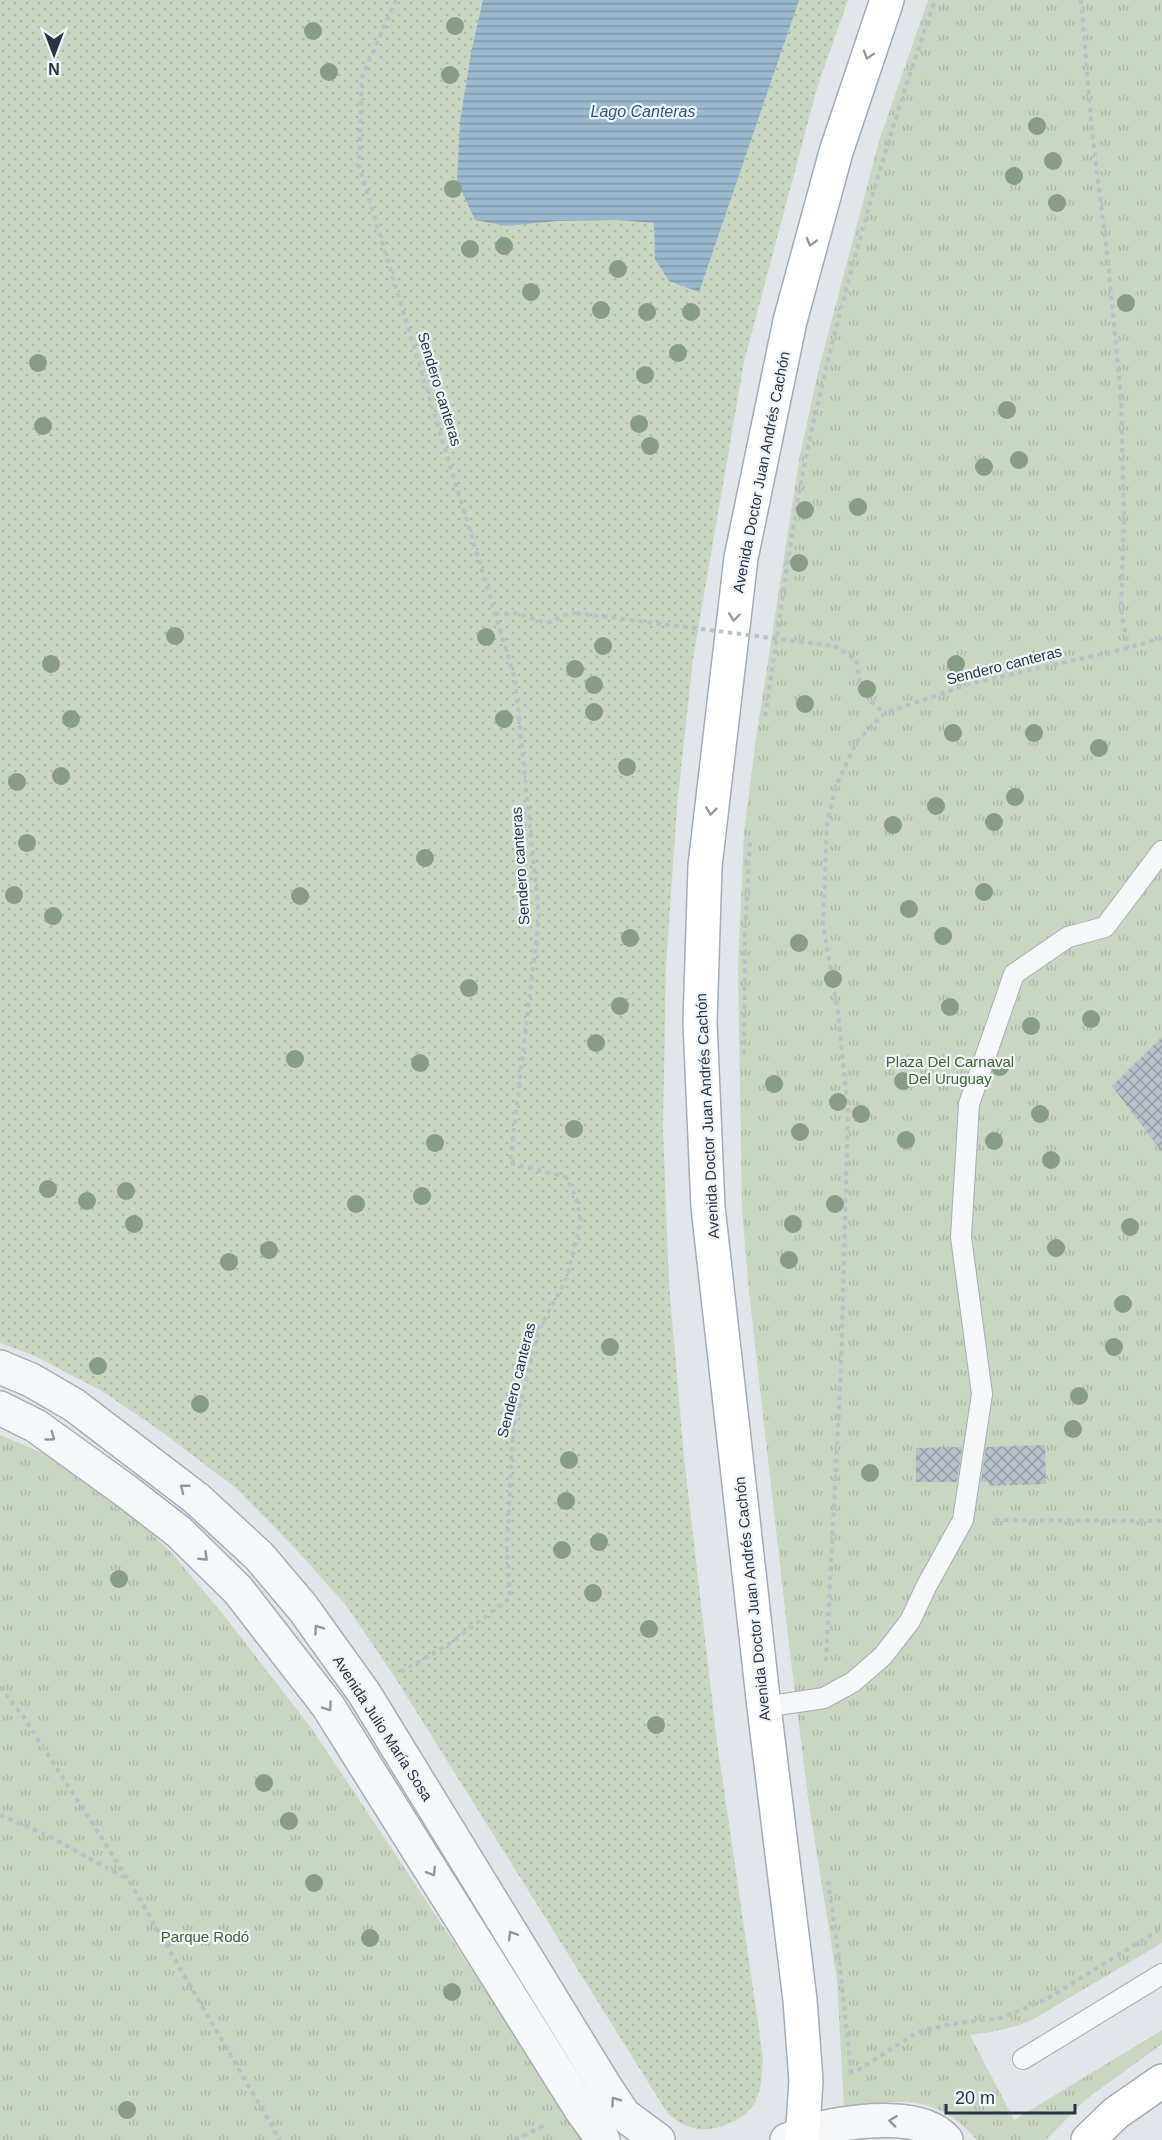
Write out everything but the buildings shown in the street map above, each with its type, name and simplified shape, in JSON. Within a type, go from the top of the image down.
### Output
[{"type":"main road","name":"Avenida Doctor Juan Andrés Cachón","points":[[797,2138],[806,2081],[800,2000],[764,1707],[708,1206],[700,1022],[705,866],[741,558],[787,332],[836,152],[887,0]]},
{"type":"main road","points":[[1088,2140],[1116,2113],[1162,2081]]},
{"type":"street","name":"Avenida Julio María Sosa","points":[[0,1367],[31,1380],[74,1405],[196,1498],[259,1556],[303,1608],[364,1693],[624,2115],[657,2140]]},
{"type":"street","points":[[0,1408],[36,1426],[126,1491],[179,1532],[238,1590],[328,1706],[580,2108],[603,2140]]},
{"type":"street","points":[[797,2138],[830,2126],[886,2119],[916,2124],[940,2132],[946,2140]]},
{"type":"lane","points":[[764,1707],[824,1698],[853,1682],[883,1656],[910,1622],[927,1585],[963,1520],[982,1394],[961,1238],[969,1104],[1014,974],[1068,937],[1105,927],[1162,851]]},
{"type":"lane","points":[[1023,2060],[1162,1974]]},
{"type":"path","name":"Sendero canteras","points":[[364,1693],[449,1644],[510,1598],[507,1548],[513,1432],[538,1329],[567,1278],[581,1221],[576,1197],[566,1177],[510,1163],[538,917],[515,679],[359,166],[362,77],[396,0]]},
{"type":"path","points":[[764,725],[799,497],[815,416],[873,195],[909,74],[935,0]]},
{"type":"path","points":[[1081,0],[1092,131],[1121,398],[1124,520],[1121,609],[1128,648]]},
{"type":"path","points":[[495,614],[517,613],[546,623],[555,621],[562,615],[576,612],[834,646],[856,658],[861,689],[870,701],[885,713]]},
{"type":"path","name":"Sendero canteras","points":[[824,1698],[841,1368],[848,1111],[838,1012],[824,925],[827,822],[836,786],[857,741],[885,713],[969,684],[1128,648],[1162,638]]},
{"type":"path","points":[[744,1058],[745,945],[751,835]]},
{"type":"path","points":[[963,1520],[1162,1521]]},
{"type":"path","points":[[0,1687],[23,1716],[128,1879],[280,2140]]},
{"type":"path","points":[[0,1815],[49,1836],[128,1879]]},
{"type":"path","points":[[827,1875],[839,1957],[851,2072]]},
{"type":"path","points":[[806,2081],[830,2079],[858,2070],[918,2032],[951,2024],[1001,2018],[1045,2000],[1162,1928]]},
{"type":"green space","points":[[0,0],[848,0],[817,88],[744,362],[693,659],[677,807],[666,966],[663,1128],[669,1284],[684,1457],[717,1742],[763,2057],[762,2075],[755,2103],[744,2115],[721,2127],[693,2128],[668,2114],[396,1679],[345,1604],[291,1544],[237,1489],[162,1432],[102,1391],[35,1356],[0,1343]]},
{"type":"green space","name":"Plaza Del Carnaval Del Uruguay","points":[[928,0],[1162,0],[1162,1943],[1032,2020],[1001,2030],[970,2035],[1014,2120],[1162,2030],[1162,2044],[1085,2100],[1046,2140],[977,2140],[963,2125],[948,2115],[919,2104],[887,2102],[850,2107],[844,2105],[837,1980],[808,1798],[790,1653],[749,1292],[742,1209],[738,969],[744,832],[755,745],[799,460],[818,372],[879,141]]},
{"type":"green space","name":"Parque Rodó","points":[[0,1435],[43,1453],[109,1495],[171,1552],[226,1618],[312,1729],[585,2140],[0,2140]]},
{"type":"water","name":"Lago Canteras","points":[[483,0],[799,0],[699,292],[669,281],[655,259],[654,223],[617,220],[557,221],[506,226],[475,220],[457,181],[460,122],[471,53]]}]
